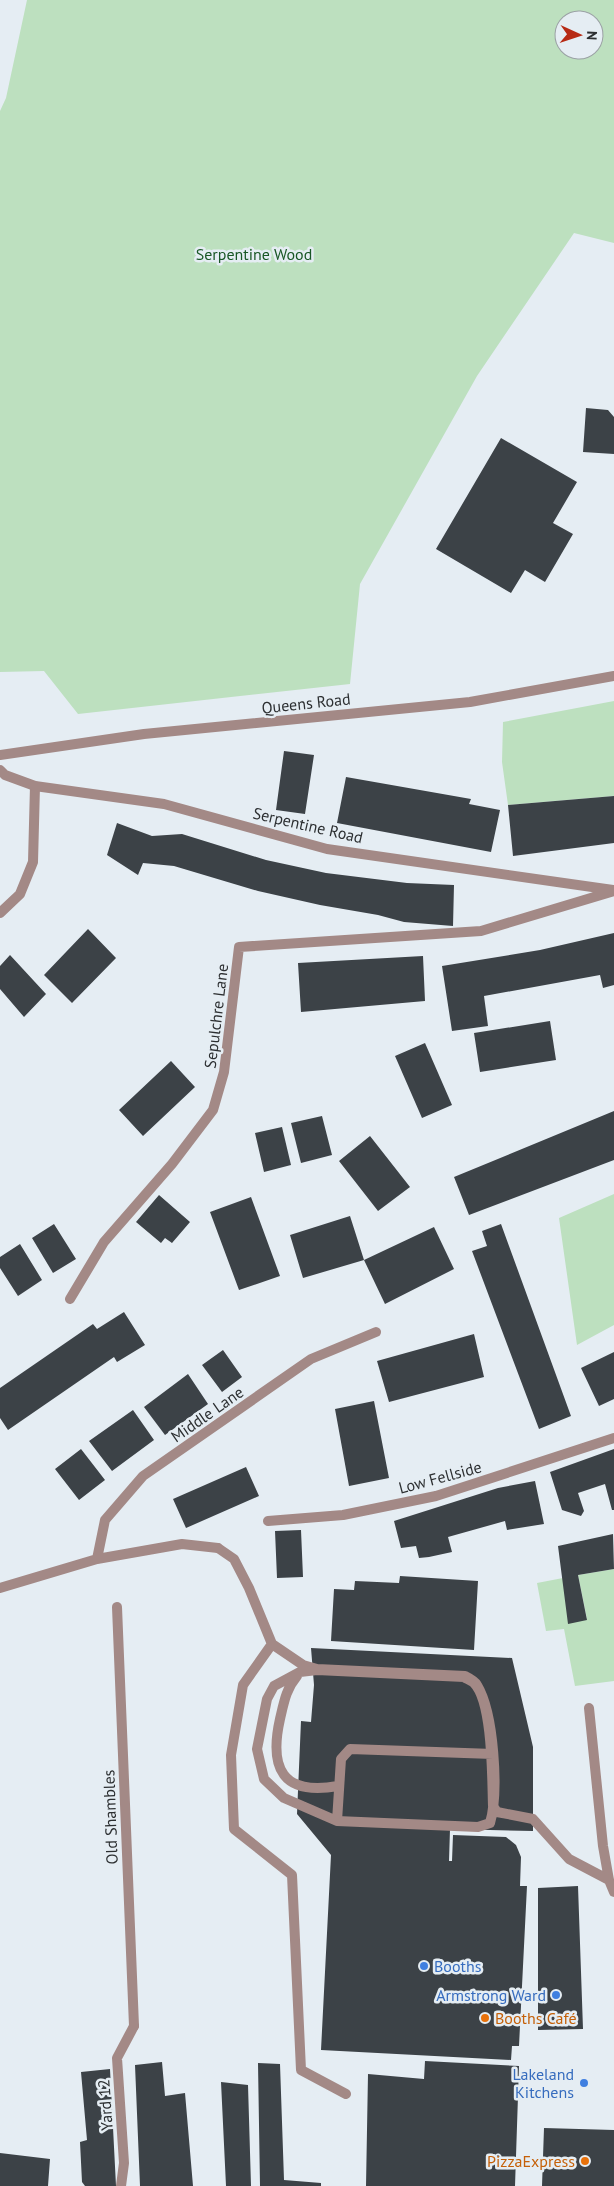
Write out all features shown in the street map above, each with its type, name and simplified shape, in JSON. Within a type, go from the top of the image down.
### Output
[{"type":"street","name":"Queens Road","points":[[0,755],[144,734],[470,702],[614,676]]},
{"type":"street","name":"Serpentine Road","points":[[0,770],[5,775],[35,786],[164,804],[327,848],[614,890]]},
{"type":"street","points":[[0,913],[20,894],[32,862],[35,786]]},
{"type":"street","name":"Sepulchre Lane","points":[[70,1298],[104,1242],[172,1164],[213,1110],[224,1072],[239,948],[481,931],[614,890]]},
{"type":"street","name":"Middle Lane","points":[[97,1559],[105,1520],[143,1476],[311,1360],[376,1332]]},
{"type":"street","name":"Low Fellside","points":[[268,1521],[342,1515],[436,1496],[614,1438]]},
{"type":"street","points":[[0,1588],[97,1559],[182,1544],[218,1548],[234,1559],[249,1588],[272,1644],[303,1665],[317,1669],[465,1676],[476,1683],[487,1707],[493,1754],[495,1806],[490,1823],[478,1826],[337,1821],[284,1798],[264,1779],[257,1749],[267,1699],[274,1686],[300,1672],[464,1677],[475,1684],[486,1707],[492,1755],[493,1806],[497,1812],[533,1819],[569,1859],[609,1880]]},
{"type":"street","name":"Old Shambles","points":[[117,1607],[134,2026]]},
{"type":"street","points":[[272,1644],[242,1685],[230,1755],[234,1829],[292,1875],[301,2070],[346,2094]]},
{"type":"street","points":[[300,1672],[287,1688],[275,1743],[277,1763],[287,1780],[299,1786],[318,1788],[338,1786]]},
{"type":"street","points":[[589,1708],[609,1880],[614,1892]]},
{"type":"street","points":[[337,1821],[341,1759],[350,1749],[493,1754]]},
{"type":"street","name":"Yard 12","points":[[121,2186],[124,2163],[117,2058],[134,2026]]},
{"type":"green space","name":"Serpentine Wood","points":[[27,0],[614,0],[614,243],[574,233],[477,376],[360,584],[350,684],[78,714],[44,671],[0,672],[0,111],[6,98]]},
{"type":"green space","points":[[614,701],[614,796],[508,805],[502,762],[503,722]]},
{"type":"green space","points":[[614,1194],[614,1325],[577,1345],[559,1218]]},
{"type":"green space","points":[[614,1569],[614,1681],[575,1686],[564,1629],[546,1631],[537,1583],[563,1578],[587,1619],[578,1575]]},
{"type":"building","points":[[586,408],[608,410],[614,417],[614,454],[583,452]]},
{"type":"building","points":[[501,438],[577,482],[553,523],[573,534],[545,582],[525,570],[511,593],[436,549]]},
{"type":"building","points":[[284,751],[314,755],[305,814],[276,810]]},
{"type":"building","points":[[346,777],[471,799],[469,804],[500,810],[491,852],[337,823]]},
{"type":"building","points":[[614,796],[614,843],[513,856],[508,805]]},
{"type":"building","points":[[117,823],[152,836],[182,834],[266,860],[326,873],[407,883],[454,885],[453,926],[404,922],[378,915],[320,905],[258,891],[174,866],[143,863],[138,875],[107,855]]},
{"type":"building","points":[[88,929],[116,958],[72,1003],[44,975]]},
{"type":"building","points":[[614,933],[614,985],[603,988],[600,975],[484,996],[488,1026],[452,1031],[442,966],[540,950]]},
{"type":"building","points":[[10,955],[46,994],[24,1017],[0,989],[0,966]]},
{"type":"building","points":[[423,956],[425,1001],[301,1012],[298,963]]},
{"type":"building","points":[[550,1021],[556,1060],[480,1072],[474,1033]]},
{"type":"building","points":[[425,1043],[452,1105],[422,1118],[395,1056]]},
{"type":"building","points":[[171,1061],[195,1087],[143,1136],[119,1110]]},
{"type":"building","points":[[614,1111],[614,1160],[469,1215],[454,1177]]},
{"type":"building","points":[[322,1116],[332,1155],[301,1163],[291,1123]]},
{"type":"building","points":[[282,1127],[291,1165],[264,1172],[255,1133]]},
{"type":"building","points":[[370,1136],[410,1187],[378,1211],[339,1161]]},
{"type":"building","points":[[159,1195],[190,1222],[172,1243],[165,1238],[161,1243],[136,1222]]},
{"type":"building","points":[[251,1197],[280,1276],[239,1290],[210,1212]]},
{"type":"building","points":[[350,1216],[364,1260],[303,1278],[290,1235]]},
{"type":"building","points":[[54,1224],[76,1259],[53,1273],[32,1238]]},
{"type":"building","points":[[501,1224],[571,1416],[539,1429],[472,1251],[487,1246],[482,1231]]},
{"type":"building","points":[[434,1227],[454,1269],[385,1304],[364,1260]]},
{"type":"building","points":[[20,1244],[42,1280],[18,1296],[0,1268],[0,1257]]},
{"type":"building","points":[[124,1312],[145,1345],[117,1362],[114,1357],[8,1430],[0,1418],[0,1388],[93,1324],[97,1329]]},
{"type":"building","points":[[474,1334],[484,1377],[389,1402],[377,1361]]},
{"type":"building","points":[[223,1350],[242,1377],[222,1392],[202,1365]]},
{"type":"building","points":[[614,1352],[614,1399],[599,1406],[581,1368]]},
{"type":"building","points":[[188,1374],[208,1404],[165,1435],[144,1407]]},
{"type":"building","points":[[374,1401],[389,1478],[349,1486],[335,1409]]},
{"type":"building","points":[[133,1410],[154,1440],[112,1471],[89,1441]]},
{"type":"building","points":[[81,1449],[105,1480],[79,1500],[55,1469]]},
{"type":"building","points":[[614,1449],[614,1510],[612,1510],[605,1484],[578,1493],[584,1511],[581,1516],[562,1510],[550,1472]]},
{"type":"building","points":[[246,1467],[259,1496],[186,1528],[173,1499]]},
{"type":"building","points":[[535,1481],[544,1524],[507,1530],[505,1521],[448,1537],[452,1552],[429,1557],[419,1558],[416,1546],[401,1548],[394,1521],[498,1488]]},
{"type":"building","points":[[301,1530],[303,1577],[277,1578],[275,1531]]},
{"type":"building","points":[[613,1534],[614,1569],[578,1575],[587,1620],[568,1624],[558,1546]]},
{"type":"building","points":[[400,1576],[478,1581],[474,1650],[331,1641],[334,1589],[354,1590],[355,1581],[399,1583]]},
{"type":"building","points":[[311,1648],[512,1658],[533,1747],[533,1831],[450,1829],[449,1861],[452,1861],[453,1835],[506,1837],[516,1845],[521,1857],[520,1886],[527,1886],[519,2046],[512,2046],[511,2060],[321,2050],[331,1855],[297,1814],[301,1721],[311,1722],[314,1685]]},
{"type":"building","points":[[578,1886],[583,2029],[538,2030],[538,1888]]},
{"type":"building","points":[[425,2061],[519,2066],[515,2186],[366,2186],[368,2074],[424,2079]]},
{"type":"building","points":[[162,2062],[165,2096],[185,2093],[193,2186],[140,2186],[135,2065]]},
{"type":"building","points":[[258,2063],[280,2064],[284,2180],[321,2183],[321,2186],[260,2186]]},
{"type":"building","points":[[110,2069],[116,2186],[85,2186],[82,2182],[80,2142],[87,2140],[81,2072]]},
{"type":"building","points":[[221,2082],[248,2085],[251,2186],[226,2186]]},
{"type":"building","points":[[544,2128],[614,2130],[614,2186],[542,2186]]},
{"type":"building","points":[[0,2153],[50,2159],[48,2186],[0,2186]]},
{"type":"place","name":"Booths","points":[[424,1966]]},
{"type":"place","name":"Armstrong Ward","points":[[556,1995]]},
{"type":"place","name":"Booths Café","points":[[485,2018]]},
{"type":"place","name":"Lakeland Kitchens","points":[[584,2083]]},
{"type":"place","name":"PizzaExpress","points":[[585,2161]]}]
